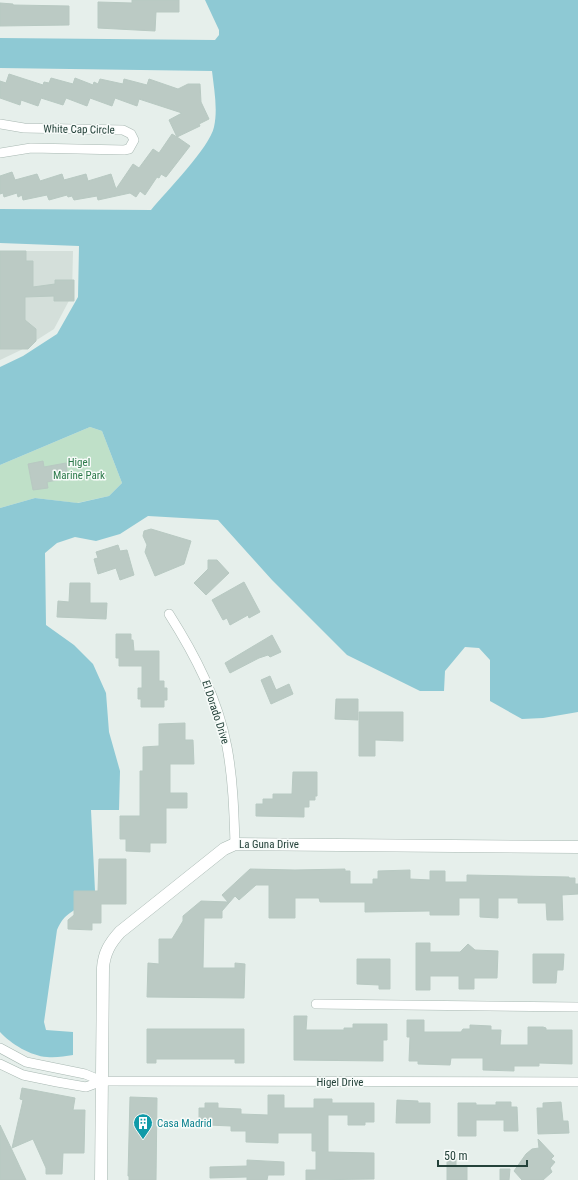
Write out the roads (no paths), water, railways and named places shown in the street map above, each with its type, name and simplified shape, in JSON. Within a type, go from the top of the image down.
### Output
[{"type":"street","name":"White Cap Circle","points":[[0,124],[24,128],[123,130],[131,134],[134,140],[129,149],[124,150],[31,148],[0,153]]},
{"type":"street","name":"El Dorado Drive","points":[[169,614],[198,663],[221,719],[230,765],[235,844]]},
{"type":"street","name":"La Guna Drive","points":[[101,1180],[104,956],[110,943],[120,932],[224,849],[235,844],[578,847]]},
{"type":"street","points":[[316,1004],[578,1007]]},
{"type":"street","points":[[0,1048],[26,1062],[84,1074],[102,1081]]},
{"type":"street","points":[[0,1064],[23,1075],[86,1087],[102,1081]]},
{"type":"street","name":"Higel Drive","points":[[102,1081],[578,1082]]},
{"type":"water","points":[[205,0],[578,0],[578,712],[543,718],[522,719],[490,701],[490,660],[479,648],[465,647],[445,671],[444,691],[420,691],[347,655],[272,580],[218,520],[148,516],[120,534],[96,541],[75,537],[57,543],[45,553],[46,625],[74,645],[93,664],[106,693],[109,732],[120,771],[119,810],[91,810],[95,891],[66,916],[57,930],[44,1022],[46,1030],[73,1032],[73,1055],[47,1057],[22,1049],[0,1032],[0,508],[35,498],[78,503],[109,496],[122,483],[102,431],[90,427],[0,465],[0,367],[23,356],[57,334],[78,297],[79,246],[0,243],[0,209],[151,210],[205,146],[214,127],[216,106],[212,71],[0,68],[0,38],[215,40],[219,35],[219,30]]},
{"type":"place","name":"Casa Madrid","points":[[143,1140]]},
{"type":"park label","name":"Higel Marine Park","points":[[79,468]]}]
